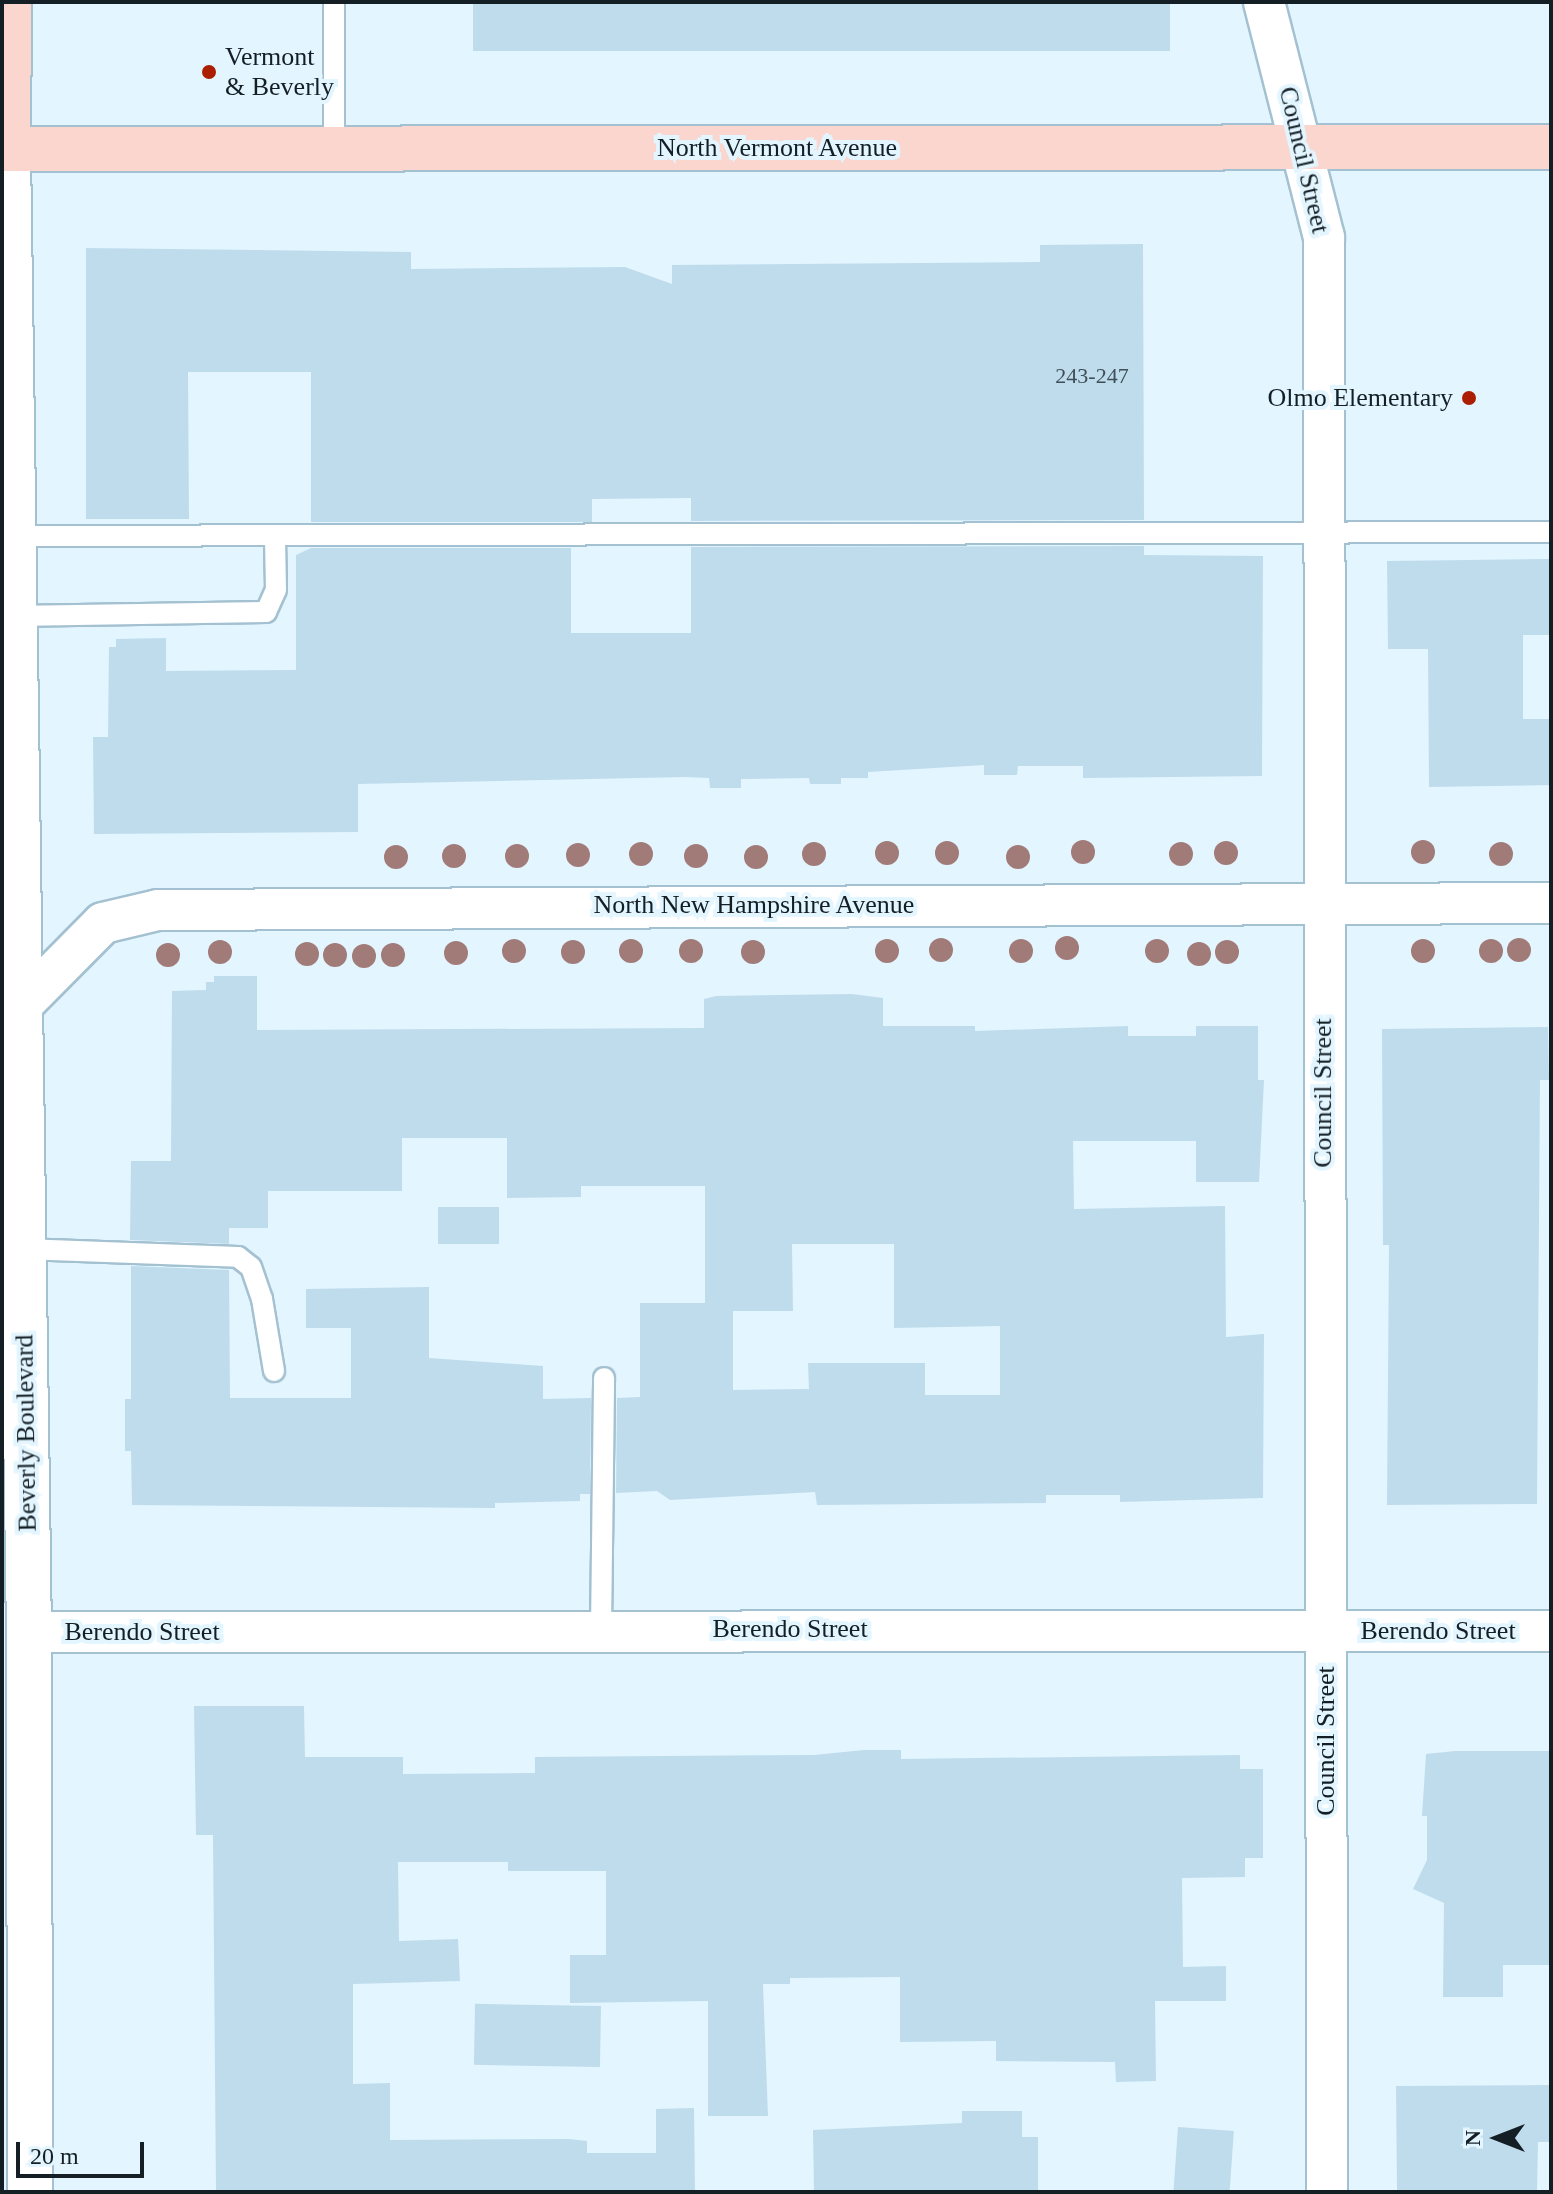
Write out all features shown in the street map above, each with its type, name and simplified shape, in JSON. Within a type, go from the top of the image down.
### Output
[{"type":"main road","name":"Beverly Boulevard","points":[[9,2],[5,149],[13,536],[8,702],[10,1017],[23,1249],[14,1479],[29,1632],[15,1779],[30,2192]]},
{"type":"main road","name":"North Vermont Avenue","points":[[5,149],[1551,147]]},
{"type":"street","name":"Council Street","points":[[1264,2],[1324,237],[1327,2192]]},
{"type":"street","name":"North New Hampshire Avenue","points":[[10,1017],[103,923],[158,910],[1551,903]]},
{"type":"street","name":"Berendo Street","points":[[29,1632],[1551,1631]]},
{"type":"lane","points":[[334,2],[334,148]]},
{"type":"lane","points":[[13,536],[1551,532]]},
{"type":"lane","points":[[10,622],[266,612],[276,590],[275,536]]},
{"type":"lane","points":[[23,1249],[238,1257],[251,1267],[262,1299],[274,1371]]},
{"type":"lane","points":[[601,1630],[604,1378]]},
{"type":"building","points":[[473,2],[1170,2],[1170,51],[473,51]]},
{"type":"building","points":[[1143,244],[1144,520],[691,521],[691,498],[592,499],[592,522],[311,522],[311,372],[188,372],[189,519],[86,519],[86,248],[411,252],[411,269],[625,267],[672,284],[672,265],[1040,262],[1040,245]]},
{"type":"building","points":[[1144,546],[1144,555],[1263,556],[1262,776],[1083,778],[1083,766],[1018,766],[1017,775],[984,775],[984,765],[868,772],[868,778],[841,778],[841,784],[810,784],[809,778],[741,779],[741,788],[710,788],[709,778],[685,777],[358,784],[358,832],[94,834],[93,737],[108,737],[109,647],[116,647],[116,639],[166,638],[166,671],[296,670],[296,555],[311,548],[571,548],[571,633],[691,633],[691,547]]},
{"type":"building","points":[[1551,559],[1551,635],[1523,635],[1523,719],[1551,719],[1551,785],[1429,787],[1428,649],[1388,649],[1387,561]]},
{"type":"building","points":[[214,976],[257,976],[257,1030],[704,1028],[704,999],[716,996],[852,994],[883,998],[883,1026],[975,1026],[975,1031],[1128,1026],[1128,1036],[1196,1036],[1196,1026],[1258,1026],[1258,1080],[1264,1080],[1259,1182],[1196,1182],[1196,1141],[1073,1141],[1074,1209],[1225,1206],[1226,1337],[1264,1334],[1263,1498],[1120,1502],[1120,1495],[1046,1495],[1046,1503],[817,1505],[815,1492],[670,1500],[657,1491],[616,1493],[617,1398],[640,1397],[640,1303],[705,1303],[705,1186],[581,1186],[581,1197],[507,1198],[507,1138],[402,1138],[402,1191],[268,1191],[268,1228],[229,1228],[229,1244],[130,1240],[131,1161],[171,1161],[172,991],[206,990],[206,982],[214,982]],"holes":[[[792,1244],[894,1244],[894,1328],[1000,1326],[1000,1395],[925,1395],[925,1363],[808,1363],[809,1389],[733,1390],[733,1311],[793,1311]]]},
{"type":"building","points":[[1548,1027],[1549,1080],[1540,1080],[1537,1504],[1387,1505],[1389,1245],[1383,1245],[1382,1029]]},
{"type":"building","points":[[438,1207],[499,1207],[499,1244],[438,1244]]},
{"type":"building","points":[[131,1266],[229,1270],[230,1398],[351,1398],[351,1328],[306,1328],[306,1289],[429,1287],[429,1358],[543,1366],[543,1399],[591,1398],[590,1494],[580,1494],[580,1501],[495,1503],[495,1508],[132,1505],[131,1451],[125,1451],[125,1399],[131,1399]]},
{"type":"building","points":[[194,1706],[304,1706],[305,1757],[403,1757],[403,1774],[535,1773],[535,1757],[814,1755],[864,1750],[901,1750],[901,1759],[1240,1755],[1240,1769],[1263,1769],[1263,1858],[1245,1858],[1245,1877],[1182,1878],[1183,1967],[1226,1966],[1226,2001],[1155,2001],[1156,2081],[1116,2082],[1115,2062],[996,2061],[996,2041],[900,2042],[900,1977],[790,1978],[790,1984],[763,1984],[768,2116],[708,2116],[708,2001],[570,2003],[570,1955],[606,1955],[606,1871],[508,1871],[508,1862],[398,1862],[399,1941],[458,1939],[460,1981],[353,1984],[353,2084],[390,2083],[390,2140],[569,2139],[587,2141],[587,2153],[656,2153],[656,2109],[694,2108],[695,2192],[216,2192],[213,1835],[196,1835]]},
{"type":"building","points":[[1551,1751],[1551,1965],[1503,1965],[1503,1997],[1443,1997],[1444,1903],[1413,1889],[1427,1860],[1427,1816],[1422,1816],[1426,1754]]},
{"type":"building","points":[[475,2004],[601,2006],[600,2067],[474,2065]]},
{"type":"building","points":[[1551,2085],[1551,2142],[1538,2142],[1537,2192],[1397,2192],[1396,2086]]},
{"type":"building","points":[[962,2111],[1022,2111],[1022,2137],[1038,2137],[1038,2192],[814,2192],[813,2130],[962,2123]]},
{"type":"building","points":[[1178,2127],[1234,2131],[1230,2192],[1173,2192]]},
{"type":"place","name":"Vermont & Beverly","points":[[209,72]]},
{"type":"place","name":"Olmo Elementary","points":[[1469,398]]}]
